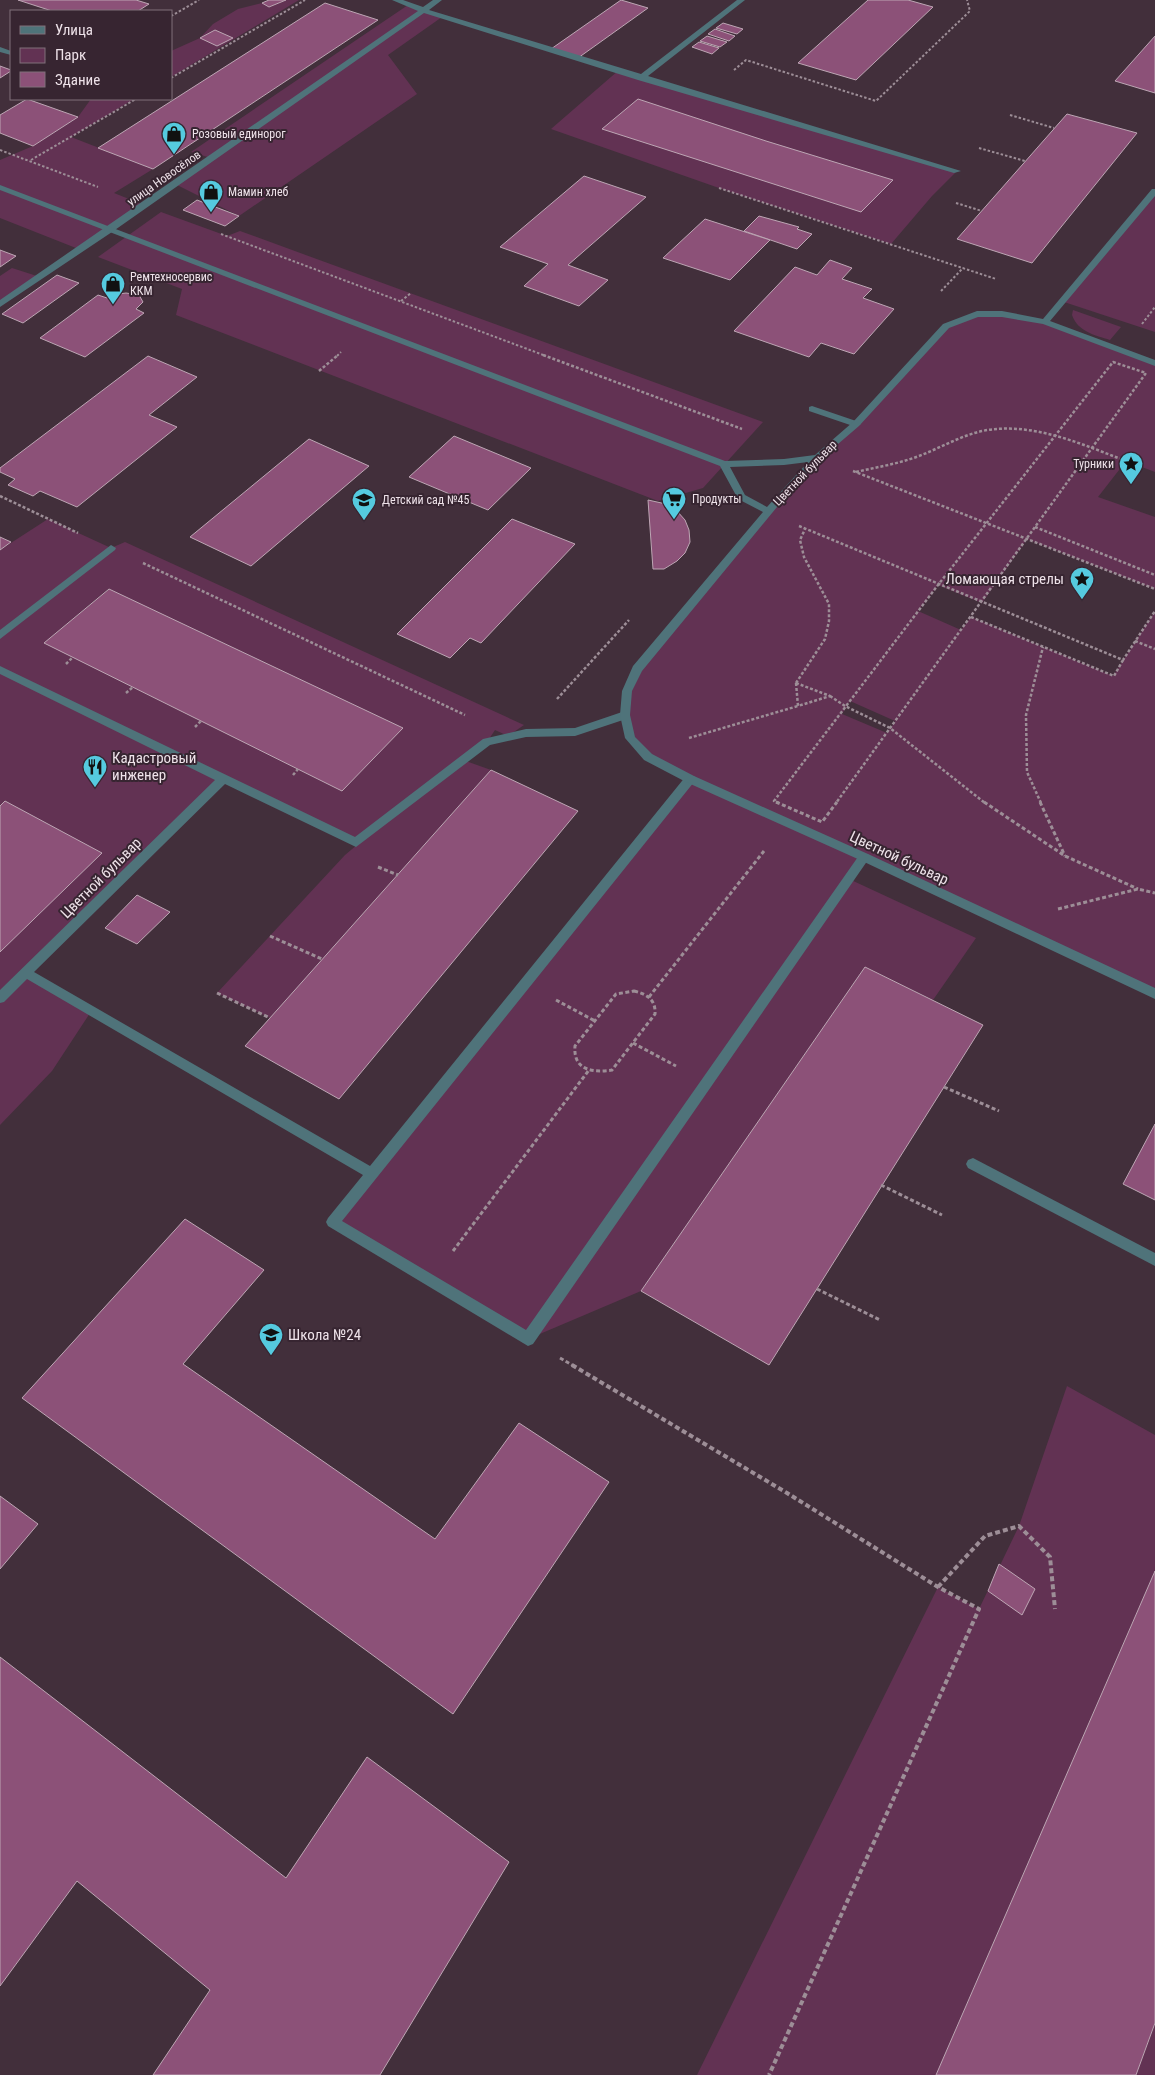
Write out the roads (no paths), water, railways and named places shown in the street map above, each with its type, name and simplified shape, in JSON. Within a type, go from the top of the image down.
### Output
[{"type":"street","points":[[396,0],[422,11],[641,78],[957,171]]},
{"type":"street","name":"улица Новосёлов","points":[[0,304],[144,206],[438,0]]},
{"type":"street","points":[[641,78],[741,0]]},
{"type":"street","points":[[0,187],[724,464],[784,462],[820,456]]},
{"type":"street","points":[[1045,322],[1155,191]]},
{"type":"street","name":"Цветной бульвар","points":[[1155,363],[1045,322],[1002,314],[977,314],[946,326],[856,424],[788,488],[637,669],[627,691],[625,715],[630,738],[648,757],[690,779],[864,857],[1155,994]]},
{"type":"street","points":[[812,409],[856,424]]},
{"type":"street","points":[[724,464],[741,496],[768,511]]},
{"type":"street","points":[[0,635],[111,548]]},
{"type":"street","points":[[0,670],[356,843],[487,742],[508,736],[551,731],[575,732],[625,715]]},
{"type":"street","name":"Цветной бульвар","points":[[0,998],[224,778]]},
{"type":"street","points":[[690,779],[333,1222],[528,1339],[864,857]]},
{"type":"street","points":[[26,973],[372,1174]]},
{"type":"street","points":[[973,1164],[1155,1260]]},
{"type":"place","name":"Розовый единорог","points":[[174,155]]},
{"type":"place","name":"Мамин хлеб","points":[[211,213]]},
{"type":"place","name":"Ремтехносервис ККМ","points":[[113,305]]},
{"type":"place","name":"Турники","points":[[1131,485]]},
{"type":"place","name":"Продукты","points":[[674,520]]},
{"type":"place","name":"Детский сад №45","points":[[364,521]]},
{"type":"place","name":"Ломающая стрелы","points":[[1082,600]]},
{"type":"place","name":"Кадастровый инженер","points":[[95,788]]},
{"type":"place","name":"Школа №24","points":[[271,1356]]}]
